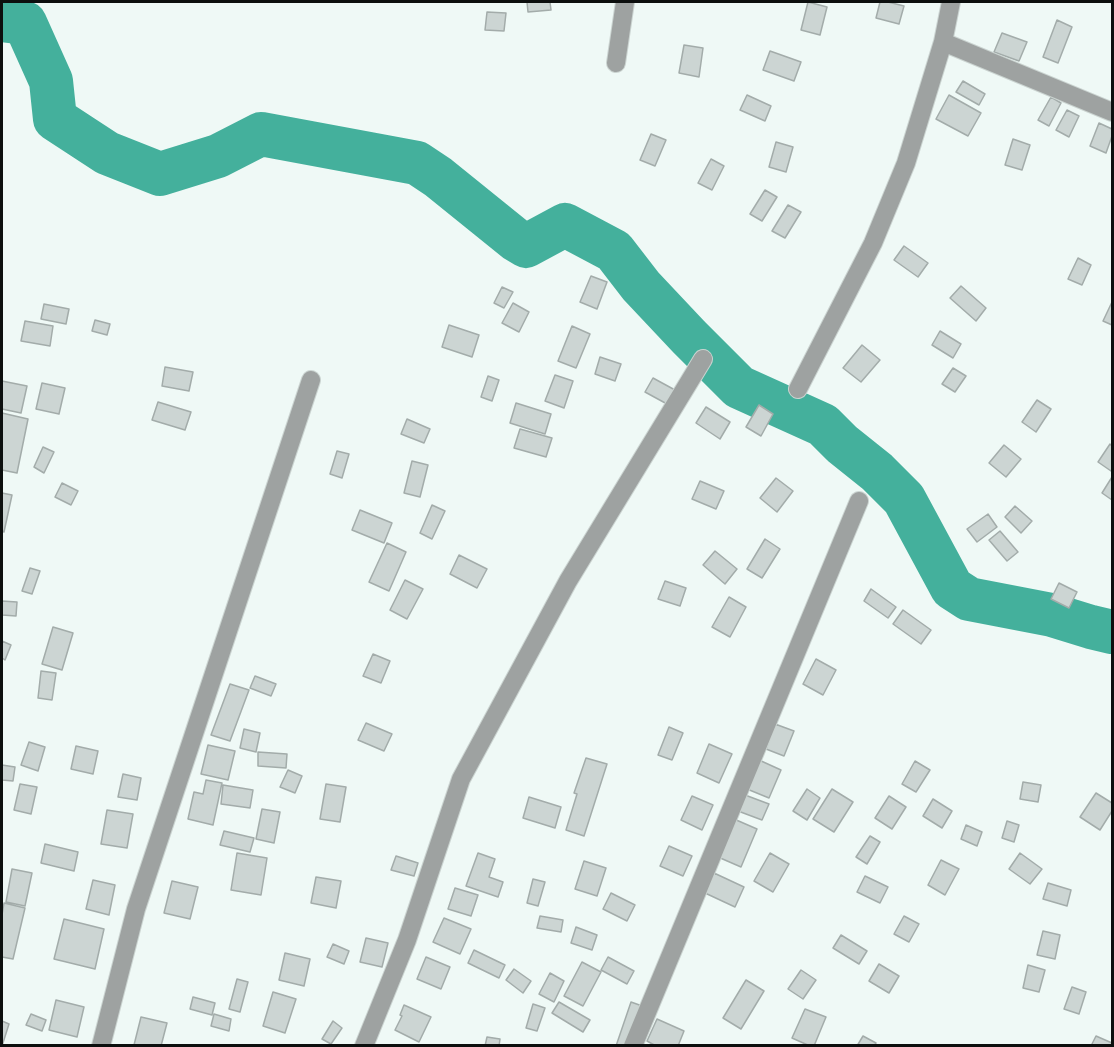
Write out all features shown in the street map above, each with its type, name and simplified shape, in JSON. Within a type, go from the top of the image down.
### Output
[{"type":"street","points":[[616,63],[625,2]]},
{"type":"street","points":[[798,389],[878,233],[906,163],[943,42],[951,2]]},
{"type":"street","points":[[943,42],[1113,112]]},
{"type":"street","points":[[364,1046],[407,940],[461,779],[568,581],[703,359]]},
{"type":"street","points":[[101,1046],[136,909],[311,380]]},
{"type":"street","points":[[633,1046],[859,501]]},
{"type":"building","points":[[527,2],[550,2],[551,10],[528,12]]},
{"type":"building","points":[[808,2],[827,7],[820,35],[801,30]]},
{"type":"building","points":[[880,2],[904,6],[899,24],[876,18]]},
{"type":"building","points":[[487,12],[506,13],[504,31],[485,30]]},
{"type":"building","points":[[1057,20],[1072,27],[1058,63],[1043,57]]},
{"type":"building","points":[[1002,33],[1027,42],[1019,61],[994,52]]},
{"type":"building","points":[[684,45],[703,48],[699,77],[679,73]]},
{"type":"building","points":[[770,51],[801,62],[794,81],[763,70]]},
{"type":"building","points":[[963,81],[985,94],[979,105],[956,92]]},
{"type":"building","points":[[747,95],[771,106],[765,121],[740,110]]},
{"type":"building","points":[[949,95],[981,113],[968,136],[936,119]]},
{"type":"building","points":[[1051,97],[1061,103],[1049,126],[1038,120]]},
{"type":"building","points":[[1067,110],[1079,116],[1069,137],[1056,130]]},
{"type":"building","points":[[1099,123],[1112,129],[1106,153],[1090,146]]},
{"type":"building","points":[[651,134],[666,140],[655,166],[640,160]]},
{"type":"building","points":[[1013,139],[1030,145],[1022,170],[1005,165]]},
{"type":"building","points":[[776,142],[793,147],[786,172],[769,167]]},
{"type":"building","points":[[711,159],[724,166],[712,190],[698,183]]},
{"type":"building","points":[[765,190],[777,197],[762,221],[750,214]]},
{"type":"building","points":[[788,205],[801,212],[785,238],[772,231]]},
{"type":"building","points":[[904,246],[928,263],[918,277],[894,260]]},
{"type":"building","points":[[1078,258],[1091,265],[1082,285],[1068,279]]},
{"type":"building","points":[[591,276],[607,282],[597,309],[580,302]]},
{"type":"building","points":[[961,286],[986,308],[976,321],[950,298]]},
{"type":"building","points":[[502,287],[513,292],[504,308],[494,303]]},
{"type":"building","points":[[1112,302],[1112,325],[1103,321]]},
{"type":"building","points":[[513,303],[529,312],[519,332],[502,323]]},
{"type":"building","points":[[44,304],[69,309],[66,324],[41,319]]},
{"type":"building","points":[[95,320],[110,324],[107,335],[92,331]]},
{"type":"building","points":[[25,321],[53,326],[50,346],[21,341]]},
{"type":"building","points":[[449,325],[479,335],[472,357],[442,347]]},
{"type":"building","points":[[572,326],[590,334],[576,368],[558,361]]},
{"type":"building","points":[[940,331],[961,344],[953,358],[932,345]]},
{"type":"building","points":[[862,345],[880,360],[861,382],[843,368]]},
{"type":"building","points":[[600,357],[621,364],[615,381],[595,374]]},
{"type":"building","points":[[165,367],[193,372],[189,391],[162,386]]},
{"type":"building","points":[[953,368],[966,376],[955,392],[942,384]]},
{"type":"building","points":[[555,375],[573,381],[564,408],[545,401]]},
{"type":"building","points":[[488,376],[499,380],[492,401],[481,397]]},
{"type":"building","points":[[653,378],[675,390],[667,404],[645,392]]},
{"type":"building","points":[[2,381],[27,386],[21,413],[2,409]]},
{"type":"building","points":[[42,383],[65,388],[59,414],[36,409]]},
{"type":"building","points":[[1037,400],[1051,409],[1036,432],[1022,422]]},
{"type":"building","points":[[158,402],[191,412],[185,430],[152,420]]},
{"type":"building","points":[[516,403],[551,414],[545,434],[510,423]]},
{"type":"building","points":[[759,405],[773,414],[761,436],[746,427]]},
{"type":"building","points":[[706,407],[730,422],[720,439],[696,423]]},
{"type":"building","points":[[2,413],[28,419],[17,473],[2,470]]},
{"type":"building","points":[[407,419],[430,429],[424,443],[401,434]]},
{"type":"building","points":[[520,429],[552,438],[546,457],[514,448]]},
{"type":"building","points":[[1110,444],[1112,446],[1111,471],[1098,462]]},
{"type":"building","points":[[1004,445],[1021,459],[1006,477],[989,463]]},
{"type":"building","points":[[43,447],[54,452],[44,473],[34,467]]},
{"type":"building","points":[[337,451],[349,454],[342,478],[330,474]]},
{"type":"building","points":[[412,461],[428,465],[420,497],[404,493]]},
{"type":"building","points":[[1112,477],[1112,500],[1102,493]]},
{"type":"building","points":[[776,478],[793,491],[777,512],[760,498]]},
{"type":"building","points":[[700,481],[724,491],[716,509],[692,499]]},
{"type":"building","points":[[62,483],[78,491],[71,505],[55,497]]},
{"type":"building","points":[[2,493],[12,495],[4,532],[2,531]]},
{"type":"building","points":[[432,505],[445,511],[432,539],[420,533]]},
{"type":"building","points":[[1015,506],[1032,521],[1021,533],[1005,517]]},
{"type":"building","points":[[360,510],[392,523],[384,543],[352,530]]},
{"type":"building","points":[[988,514],[997,527],[977,542],[967,529]]},
{"type":"building","points":[[1000,531],[1018,552],[1007,561],[989,540]]},
{"type":"building","points":[[765,539],[780,549],[762,578],[747,569]]},
{"type":"building","points":[[387,543],[406,552],[389,591],[369,582]]},
{"type":"building","points":[[715,551],[737,569],[725,584],[703,565]]},
{"type":"building","points":[[459,555],[487,569],[477,588],[450,574]]},
{"type":"building","points":[[30,568],[40,571],[32,594],[22,591]]},
{"type":"building","points":[[405,580],[423,589],[407,619],[390,610]]},
{"type":"building","points":[[665,581],[686,588],[680,606],[658,599]]},
{"type":"building","points":[[1059,583],[1077,592],[1069,608],[1051,599]]},
{"type":"building","points":[[871,589],[896,607],[888,618],[864,601]]},
{"type":"building","points":[[729,597],[746,607],[730,637],[712,627]]},
{"type":"building","points":[[2,601],[17,602],[16,616],[2,615]]},
{"type":"building","points":[[903,610],[931,630],[921,644],[893,624]]},
{"type":"building","points":[[53,627],[73,633],[62,670],[42,664]]},
{"type":"building","points":[[2,641],[11,645],[5,660],[2,658]]},
{"type":"building","points":[[373,654],[390,661],[381,683],[363,676]]},
{"type":"building","points":[[816,659],[836,670],[823,695],[803,684]]},
{"type":"building","points":[[41,671],[56,673],[52,700],[38,698]]},
{"type":"building","points":[[255,676],[276,684],[271,696],[250,688]]},
{"type":"building","points":[[230,684],[249,690],[230,741],[211,735]]},
{"type":"building","points":[[366,723],[392,734],[384,751],[358,740]]},
{"type":"building","points":[[775,724],[794,731],[784,756],[766,749]]},
{"type":"building","points":[[669,727],[683,733],[672,760],[658,755]]},
{"type":"building","points":[[244,729],[260,733],[256,752],[240,748]]},
{"type":"building","points":[[29,742],[45,747],[38,771],[21,765]]},
{"type":"building","points":[[709,744],[732,754],[719,783],[697,773]]},
{"type":"building","points":[[208,745],[235,751],[228,780],[201,774]]},
{"type":"building","points":[[76,746],[98,751],[93,774],[71,769]]},
{"type":"building","points":[[258,752],[287,754],[286,768],[258,766]]},
{"type":"building","points":[[586,758],[607,764],[584,836],[566,830],[577,794],[574,793]]},
{"type":"building","points":[[759,760],[781,770],[769,798],[747,789]]},
{"type":"building","points":[[915,761],[930,770],[916,792],[902,784]]},
{"type":"building","points":[[2,765],[15,767],[13,781],[2,780]]},
{"type":"building","points":[[288,770],[302,776],[295,793],[280,787]]},
{"type":"building","points":[[123,774],[141,778],[137,800],[118,797]]},
{"type":"building","points":[[206,780],[222,783],[213,825],[188,819],[194,792],[203,794]]},
{"type":"building","points":[[1023,782],[1041,785],[1038,802],[1020,799]]},
{"type":"building","points":[[20,784],[37,787],[31,814],[14,810]]},
{"type":"building","points":[[326,784],[346,787],[340,822],[320,819]]},
{"type":"building","points":[[223,785],[253,790],[250,808],[221,804]]},
{"type":"building","points":[[807,789],[820,798],[807,820],[793,811]]},
{"type":"building","points":[[832,789],[853,802],[834,832],[813,819]]},
{"type":"building","points":[[1096,793],[1112,803],[1112,811],[1100,830],[1080,817]]},
{"type":"building","points":[[745,795],[769,804],[762,820],[738,811]]},
{"type":"building","points":[[692,796],[713,805],[702,830],[681,820]]},
{"type":"building","points":[[889,796],[906,807],[892,829],[875,818]]},
{"type":"building","points":[[529,797],[561,807],[555,828],[523,818]]},
{"type":"building","points":[[933,799],[952,811],[942,828],[923,816]]},
{"type":"building","points":[[262,809],[280,812],[274,843],[256,839]]},
{"type":"building","points":[[107,810],[133,814],[127,848],[101,844]]},
{"type":"building","points":[[734,819],[757,829],[741,867],[718,857]]},
{"type":"building","points":[[1007,821],[1019,825],[1014,842],[1002,838]]},
{"type":"building","points":[[966,825],[982,832],[977,846],[961,839]]},
{"type":"building","points":[[224,831],[254,838],[250,852],[220,845]]},
{"type":"building","points":[[870,836],[880,842],[867,864],[856,857]]},
{"type":"building","points":[[45,844],[78,852],[74,871],[41,863]]},
{"type":"building","points":[[669,846],[692,856],[683,876],[660,866]]},
{"type":"building","points":[[237,853],[267,858],[261,895],[231,890]]},
{"type":"building","points":[[478,853],[495,859],[489,877],[503,882],[498,897],[466,886]]},
{"type":"building","points":[[770,853],[789,864],[773,892],[754,881]]},
{"type":"building","points":[[1020,853],[1042,869],[1030,884],[1009,869]]},
{"type":"building","points":[[396,856],[418,863],[414,876],[391,870]]},
{"type":"building","points":[[941,860],[959,869],[945,895],[928,885]]},
{"type":"building","points":[[584,861],[606,868],[597,896],[575,889]]},
{"type":"building","points":[[12,869],[32,873],[25,906],[6,902]]},
{"type":"building","points":[[714,873],[744,887],[735,907],[705,893]]},
{"type":"building","points":[[865,876],[888,887],[880,903],[857,892]]},
{"type":"building","points":[[316,877],[341,881],[336,908],[311,903]]},
{"type":"building","points":[[533,879],[545,882],[538,906],[527,903]]},
{"type":"building","points":[[93,880],[115,885],[109,915],[86,909]]},
{"type":"building","points":[[172,881],[198,887],[190,919],[164,913]]},
{"type":"building","points":[[1048,883],[1071,890],[1067,906],[1043,899]]},
{"type":"building","points":[[455,888],[478,895],[471,916],[448,909]]},
{"type":"building","points":[[611,893],[635,905],[627,921],[603,909]]},
{"type":"building","points":[[4,903],[25,908],[13,959],[2,957]]},
{"type":"building","points":[[540,916],[563,920],[561,932],[537,928]]},
{"type":"building","points":[[904,916],[919,924],[909,942],[894,934]]},
{"type":"building","points":[[444,918],[471,929],[460,954],[433,942]]},
{"type":"building","points":[[64,919],[104,929],[95,969],[54,959]]},
{"type":"building","points":[[576,927],[597,935],[592,950],[571,943]]},
{"type":"building","points":[[1043,931],[1060,935],[1055,959],[1037,955]]},
{"type":"building","points":[[841,935],[867,951],[859,964],[833,948]]},
{"type":"building","points":[[366,938],[388,943],[382,967],[360,962]]},
{"type":"building","points":[[333,944],[349,951],[344,964],[327,957]]},
{"type":"building","points":[[474,950],[505,965],[499,978],[468,963]]},
{"type":"building","points":[[285,953],[310,959],[304,986],[279,980]]},
{"type":"building","points":[[426,957],[450,967],[441,989],[417,979]]},
{"type":"building","points":[[608,957],[634,971],[627,984],[601,970]]},
{"type":"building","points":[[582,962],[601,972],[583,1006],[564,996]]},
{"type":"building","points":[[879,964],[899,976],[889,993],[869,981]]},
{"type":"building","points":[[1028,965],[1045,970],[1039,992],[1023,988]]},
{"type":"building","points":[[514,969],[531,981],[523,993],[506,980]]},
{"type":"building","points":[[801,970],[816,980],[803,999],[788,989]]},
{"type":"building","points":[[550,973],[564,981],[554,1002],[539,994]]},
{"type":"building","points":[[237,979],[248,982],[240,1012],[229,1009]]},
{"type":"building","points":[[746,980],[764,991],[741,1029],[723,1018]]},
{"type":"building","points":[[1072,987],[1086,992],[1079,1014],[1064,1009]]},
{"type":"building","points":[[273,992],[296,999],[285,1033],[263,1026]]},
{"type":"building","points":[[193,997],[215,1003],[212,1015],[190,1009]]},
{"type":"building","points":[[56,1000],[84,1007],[77,1037],[49,1030]]},
{"type":"building","points":[[559,1002],[590,1020],[583,1032],[552,1013]]},
{"type":"building","points":[[631,1002],[645,1007],[631,1046],[616,1046]]},
{"type":"building","points":[[533,1004],[545,1008],[537,1031],[526,1028]]},
{"type":"building","points":[[404,1005],[431,1017],[419,1042],[395,1030],[402,1016],[400,1015]]},
{"type":"building","points":[[805,1009],[826,1017],[814,1046],[792,1038]]},
{"type":"building","points":[[31,1014],[46,1020],[42,1031],[26,1025]]},
{"type":"building","points":[[214,1014],[231,1019],[229,1031],[211,1026]]},
{"type":"building","points":[[141,1017],[167,1023],[161,1046],[134,1045]]},
{"type":"building","points":[[657,1019],[684,1031],[678,1046],[656,1046],[647,1041]]},
{"type":"building","points":[[2,1021],[9,1024],[2,1046]]},
{"type":"building","points":[[333,1021],[342,1028],[331,1044],[322,1039]]},
{"type":"building","points":[[863,1036],[876,1043],[874,1046],[857,1046]]},
{"type":"building","points":[[1096,1036],[1112,1043],[1112,1046],[1091,1046]]},
{"type":"building","points":[[487,1037],[500,1039],[499,1046],[485,1046]]},
{"type":"waterway","points":[[2,20],[25,23],[51,81],[55,119],[107,153],[160,174],[218,156],[261,134],[417,163],[526,246],[565,225],[614,251],[641,286],[739,387],[823,425],[842,444],[877,472],[904,499],[952,588],[969,599],[1052,615],[1112,632]]}]
